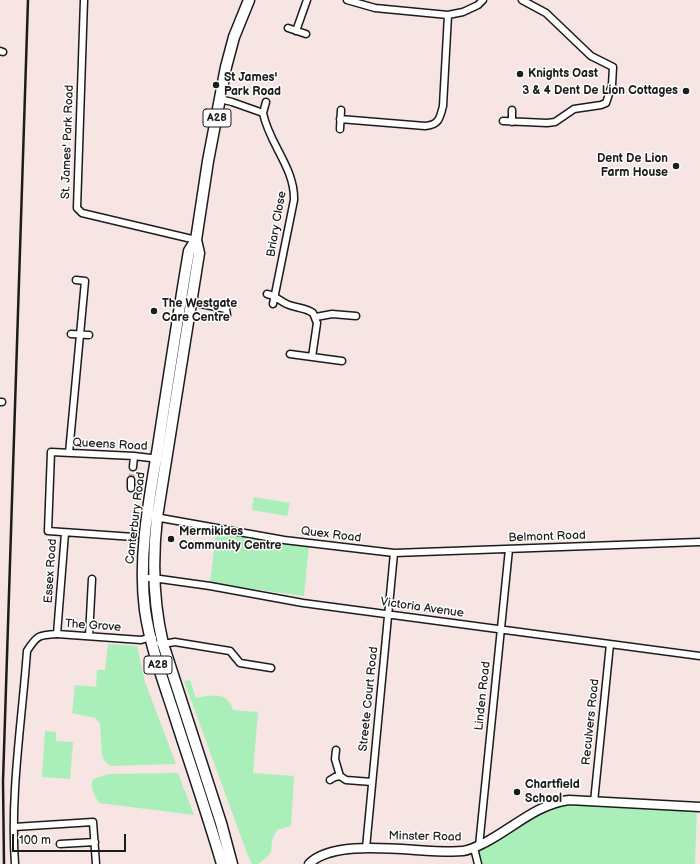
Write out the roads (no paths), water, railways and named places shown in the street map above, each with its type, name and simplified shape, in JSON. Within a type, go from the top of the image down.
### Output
[{"type":"highway","name":"Canterbury Road","points":[[161,459],[191,302],[199,253],[196,240],[208,161],[226,67],[234,37],[249,0]]},
{"type":"highway","name":"Canterbury Road","points":[[196,240],[189,251],[161,459],[152,517],[143,552],[142,578],[145,611],[163,680],[222,864]]},
{"type":"highway","name":"Canterbury Road","points":[[152,517],[154,543],[153,578],[157,621],[163,644],[221,823],[232,864]]},
{"type":"street","name":"St. James' Park Road","points":[[84,0],[77,208],[82,213],[196,240]]},
{"type":"street","points":[[296,31],[307,0]]},
{"type":"street","points":[[347,0],[375,8],[448,15],[463,12],[478,5],[483,0]]},
{"type":"street","points":[[503,121],[555,122],[574,109],[606,103],[612,85],[614,67],[591,56],[546,13],[522,0]]},
{"type":"street","points":[[340,119],[425,126],[436,123],[441,116],[443,106],[448,15]]},
{"type":"street","points":[[288,28],[306,34]]},
{"type":"street","points":[[220,99],[263,113],[266,102]]},
{"type":"street","points":[[340,129],[341,110]]},
{"type":"street","points":[[512,110],[512,122]]},
{"type":"street","name":"Briary Close","points":[[263,113],[266,125],[292,179],[294,189],[294,200],[273,304]]},
{"type":"street","points":[[68,453],[85,281],[76,280]]},
{"type":"street","points":[[267,294],[274,296],[288,305],[310,311],[316,317],[312,357]]},
{"type":"street","points":[[191,302],[226,309],[226,315]]},
{"type":"street","points":[[316,317],[332,314],[356,316]]},
{"type":"street","points":[[71,334],[89,335]]},
{"type":"street","points":[[290,354],[342,361]]},
{"type":"street","name":"Queens Road","points":[[51,452],[134,456],[161,459]]},
{"type":"street","name":"Essex Road","points":[[51,452],[48,531],[65,533],[57,634]]},
{"type":"street","points":[[133,467],[134,456]]},
{"type":"street","points":[[131,480],[131,488]]},
{"type":"street","name":"Quex Road","points":[[152,517],[290,541],[394,553]]},
{"type":"street","points":[[65,533],[134,537]]},
{"type":"street","name":"Belmont Road","points":[[394,553],[700,542]]},
{"type":"street","name":"Linden Road","points":[[478,864],[476,847],[509,549]]},
{"type":"street","name":"Streete Court Road","points":[[366,848],[394,553]]},
{"type":"street","name":"Victoria Avenue","points":[[142,578],[153,578],[210,586],[303,603],[700,656]]},
{"type":"street","points":[[89,636],[92,579]]},
{"type":"street","name":"The Grove","points":[[14,827],[17,767],[28,651],[35,639],[44,635],[57,634],[140,640],[151,637]]},
{"type":"street","points":[[151,637],[163,644],[175,642],[230,651],[240,664],[271,668]]},
{"type":"street","name":"Reculvers Road","points":[[594,802],[610,644]]},
{"type":"street","points":[[336,750],[335,759],[340,776],[346,780],[372,782]]},
{"type":"street","points":[[330,780],[340,776]]},
{"type":"street","name":"Minster Road","points":[[309,864],[324,854],[366,848],[454,851],[476,847],[494,838],[544,806],[569,800],[700,807]]},
{"type":"street","points":[[15,864],[14,827],[93,822],[96,864]]},
{"type":"street","points":[[60,844],[94,842]]},
{"type":"tunnel","points":[[131,480],[133,467]]},
{"type":"railway","points":[[4,864],[3,781],[28,0]]},
{"type":"place","name":"Knights Oast","points":[[520,74]]},
{"type":"place","name":"St James' Park Road","points":[[216,85]]},
{"type":"place","name":"3 & 4 Dent De Lion Cottages","points":[[686,91]]},
{"type":"place","name":"Dent De Lion Farm House","points":[[676,166]]},
{"type":"place","name":"The Westgate Care Centre","points":[[154,311]]},
{"type":"place","name":"Mermikides Community Centre","points":[[171,539]]},
{"type":"place","name":"Chartfield School","points":[[517,792]]}]
